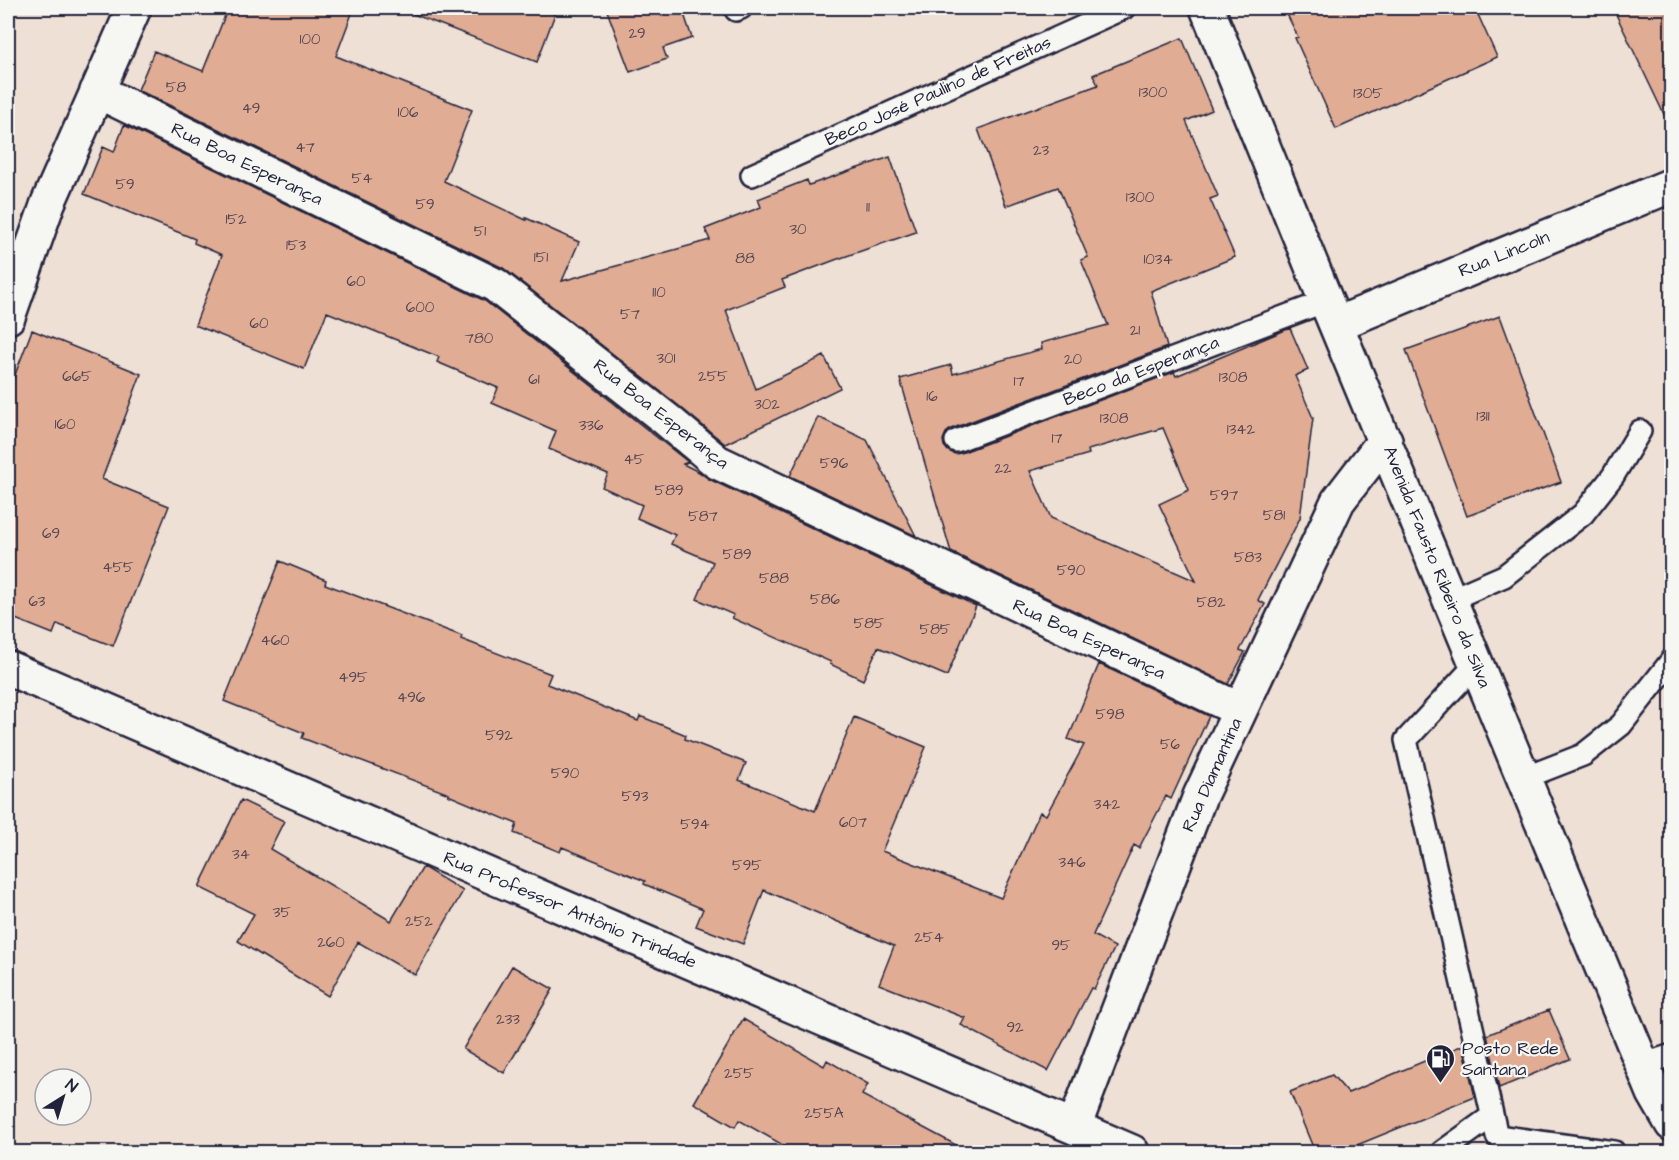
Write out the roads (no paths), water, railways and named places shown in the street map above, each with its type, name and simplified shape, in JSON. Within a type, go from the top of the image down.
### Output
[{"type":"street","points":[[8,317],[48,203],[134,8]]},
{"type":"street","name":"Avenida Fausto Ribeiro da Silva","points":[[1207,8],[1524,778],[1657,1060],[1654,1093],[1671,1124]]},
{"type":"street","name":"Rua Boa Esperança","points":[[97,91],[495,285],[717,462],[1240,710]]},
{"type":"street","name":"Rua Lincoln","points":[[1332,312],[1671,185]]},
{"type":"street","name":"Rua Diamantina","points":[[1074,1127],[1200,796],[1338,501],[1385,440]]},
{"type":"street","name":"Rua Professor Antônio Trindade","points":[[8,668],[1132,1152]]},
{"type":"lane","name":"Beco José Paulino de Freitas","points":[[752,175],[1124,8]]},
{"type":"lane","name":"Beco da Esperança","points":[[956,441],[1332,312]]},
{"type":"lane","points":[[1450,599],[1504,576],[1583,514],[1613,476],[1640,431]]},
{"type":"lane","points":[[1524,778],[1583,755],[1621,725],[1671,660]]},
{"type":"lane","points":[[1477,663],[1406,740],[1497,1136],[1614,1152]]},
{"type":"lane","points":[[1442,1152],[1492,1116]]},
{"type":"place","name":"Posto Rede Santana","points":[[1441,1084]]}]
